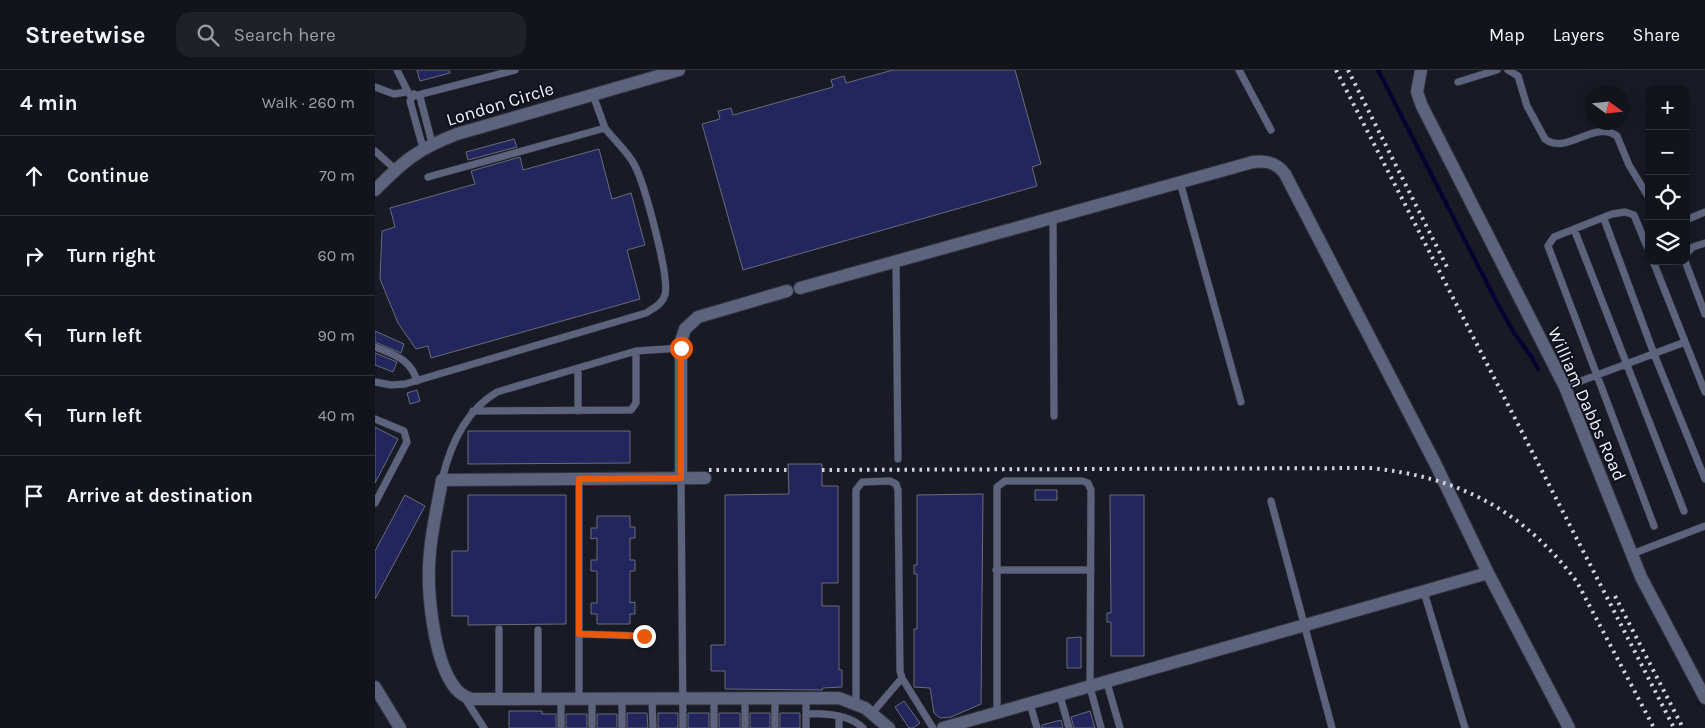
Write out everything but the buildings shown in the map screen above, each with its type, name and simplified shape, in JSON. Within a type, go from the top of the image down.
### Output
[{"type":"street","name":"London Circle","points":[[375,190],[395,169],[428,146],[457,134],[679,70]]},
{"type":"street","name":"William Dabbs Road","points":[[1421,70],[1417,92],[1421,106],[1565,387],[1641,577],[1705,698]]},
{"type":"street","points":[[800,288],[1180,182],[1260,161],[1273,163],[1282,169],[1435,463],[1488,573],[1569,728]]},
{"type":"street","points":[[681,478],[681,348],[685,329],[698,317],[787,292]]},
{"type":"street","points":[[705,478],[442,480],[429,553],[430,591],[437,646],[443,665],[456,690],[472,699],[839,698],[873,712],[889,728]]},
{"type":"street","points":[[943,728],[1090,688],[1488,573]]},
{"type":"street","points":[[375,687],[389,713],[400,728]]},
{"type":"street","points":[[375,699],[389,713]]},
{"type":"lane","points":[[397,70],[412,94],[428,146]]},
{"type":"lane","points":[[375,87],[394,94],[412,94],[515,70]]},
{"type":"lane","points":[[1239,70],[1271,130]]},
{"type":"lane","points":[[1458,82],[1497,70]]},
{"type":"lane","points":[[1508,70],[1517,76],[1527,106],[1545,139],[1553,144],[1558,144],[1596,132],[1617,136],[1629,165],[1645,191]]},
{"type":"lane","points":[[412,94],[410,101],[428,146]]},
{"type":"lane","points":[[375,382],[396,385],[417,381],[646,313],[660,303],[666,290],[665,279],[639,178],[631,158],[605,128],[593,95]]},
{"type":"lane","points":[[428,177],[605,128]]},
{"type":"lane","points":[[375,151],[395,169]]},
{"type":"lane","points":[[1180,182],[1241,402]]},
{"type":"lane","points":[[1645,236],[1636,218],[1632,214],[1625,212],[1612,214],[1604,219],[1554,237],[1549,246],[1654,526]]},
{"type":"lane","points":[[1690,218],[1705,212]]},
{"type":"lane","points":[[1053,218],[1053,416]]},
{"type":"lane","points":[[1604,219],[1654,354],[1705,479]]},
{"type":"lane","points":[[1574,229],[1684,511]]},
{"type":"lane","points":[[1690,250],[1705,243]]},
{"type":"lane","points":[[896,261],[898,459]]},
{"type":"lane","points":[[1655,265],[1705,392]]},
{"type":"lane","points":[[1687,265],[1705,314]]},
{"type":"lane","points":[[1565,387],[1685,342]]},
{"type":"lane","points":[[375,347],[404,360],[414,371],[417,381]]},
{"type":"lane","points":[[442,480],[450,454],[463,424],[488,397],[508,387],[636,351],[681,348]]},
{"type":"lane","points":[[473,411],[629,411],[636,404],[636,351]]},
{"type":"lane","points":[[578,368],[578,411]]},
{"type":"lane","points":[[375,419],[404,430],[407,442],[375,503]]},
{"type":"lane","points":[[681,478],[683,728]]},
{"type":"lane","points":[[579,479],[579,699]]},
{"type":"lane","points":[[857,704],[856,490],[862,482],[889,481],[896,484],[898,490],[899,659],[902,678],[933,728]]},
{"type":"lane","points":[[997,713],[996,490],[999,484],[1005,481],[1086,482],[1091,490],[1090,688],[1101,728]]},
{"type":"lane","points":[[1271,501],[1332,728]]},
{"type":"lane","points":[[1632,554],[1705,526]]},
{"type":"lane","points":[[996,570],[1091,570]]},
{"type":"lane","points":[[1424,592],[1465,728]]},
{"type":"lane","points":[[499,629],[499,699]]},
{"type":"lane","points":[[538,630],[538,699]]},
{"type":"lane","points":[[579,634],[644,636]]},
{"type":"lane","points":[[873,712],[902,678]]},
{"type":"lane","points":[[1107,683],[1120,728]]},
{"type":"lane","points":[[462,695],[484,728]]},
{"type":"lane","points":[[1060,696],[1069,728]]},
{"type":"lane","points":[[806,698],[806,728]]},
{"type":"lane","points":[[561,699],[561,728]]},
{"type":"lane","points":[[592,699],[592,728]]},
{"type":"lane","points":[[622,699],[622,728]]},
{"type":"lane","points":[[653,699],[653,728]]},
{"type":"lane","points":[[714,699],[714,728]]},
{"type":"lane","points":[[745,699],[745,728]]},
{"type":"lane","points":[[775,699],[775,728]]},
{"type":"lane","points":[[1030,704],[1037,728]]},
{"type":"lane","points":[[806,714],[839,716],[856,722],[863,728]]},
{"type":"lane","points":[[839,716],[839,728]]},
{"type":"waterway","points":[[1378,70],[1495,299],[1514,333],[1538,369]]},
{"type":"railway","points":[[1336,70],[1674,728]]},
{"type":"railway","points":[[1348,70],[1448,269]]},
{"type":"railway","points":[[822,470],[1369,468],[1401,472],[1432,479],[1487,501],[1535,535],[1556,557],[1577,582],[1654,728]]},
{"type":"railway","points":[[709,470],[789,470]]},
{"type":"railway","points":[[1615,596],[1683,728]]},
{"type":"route","points":[[644,636],[579,634],[579,479],[681,478],[681,348]]}]
